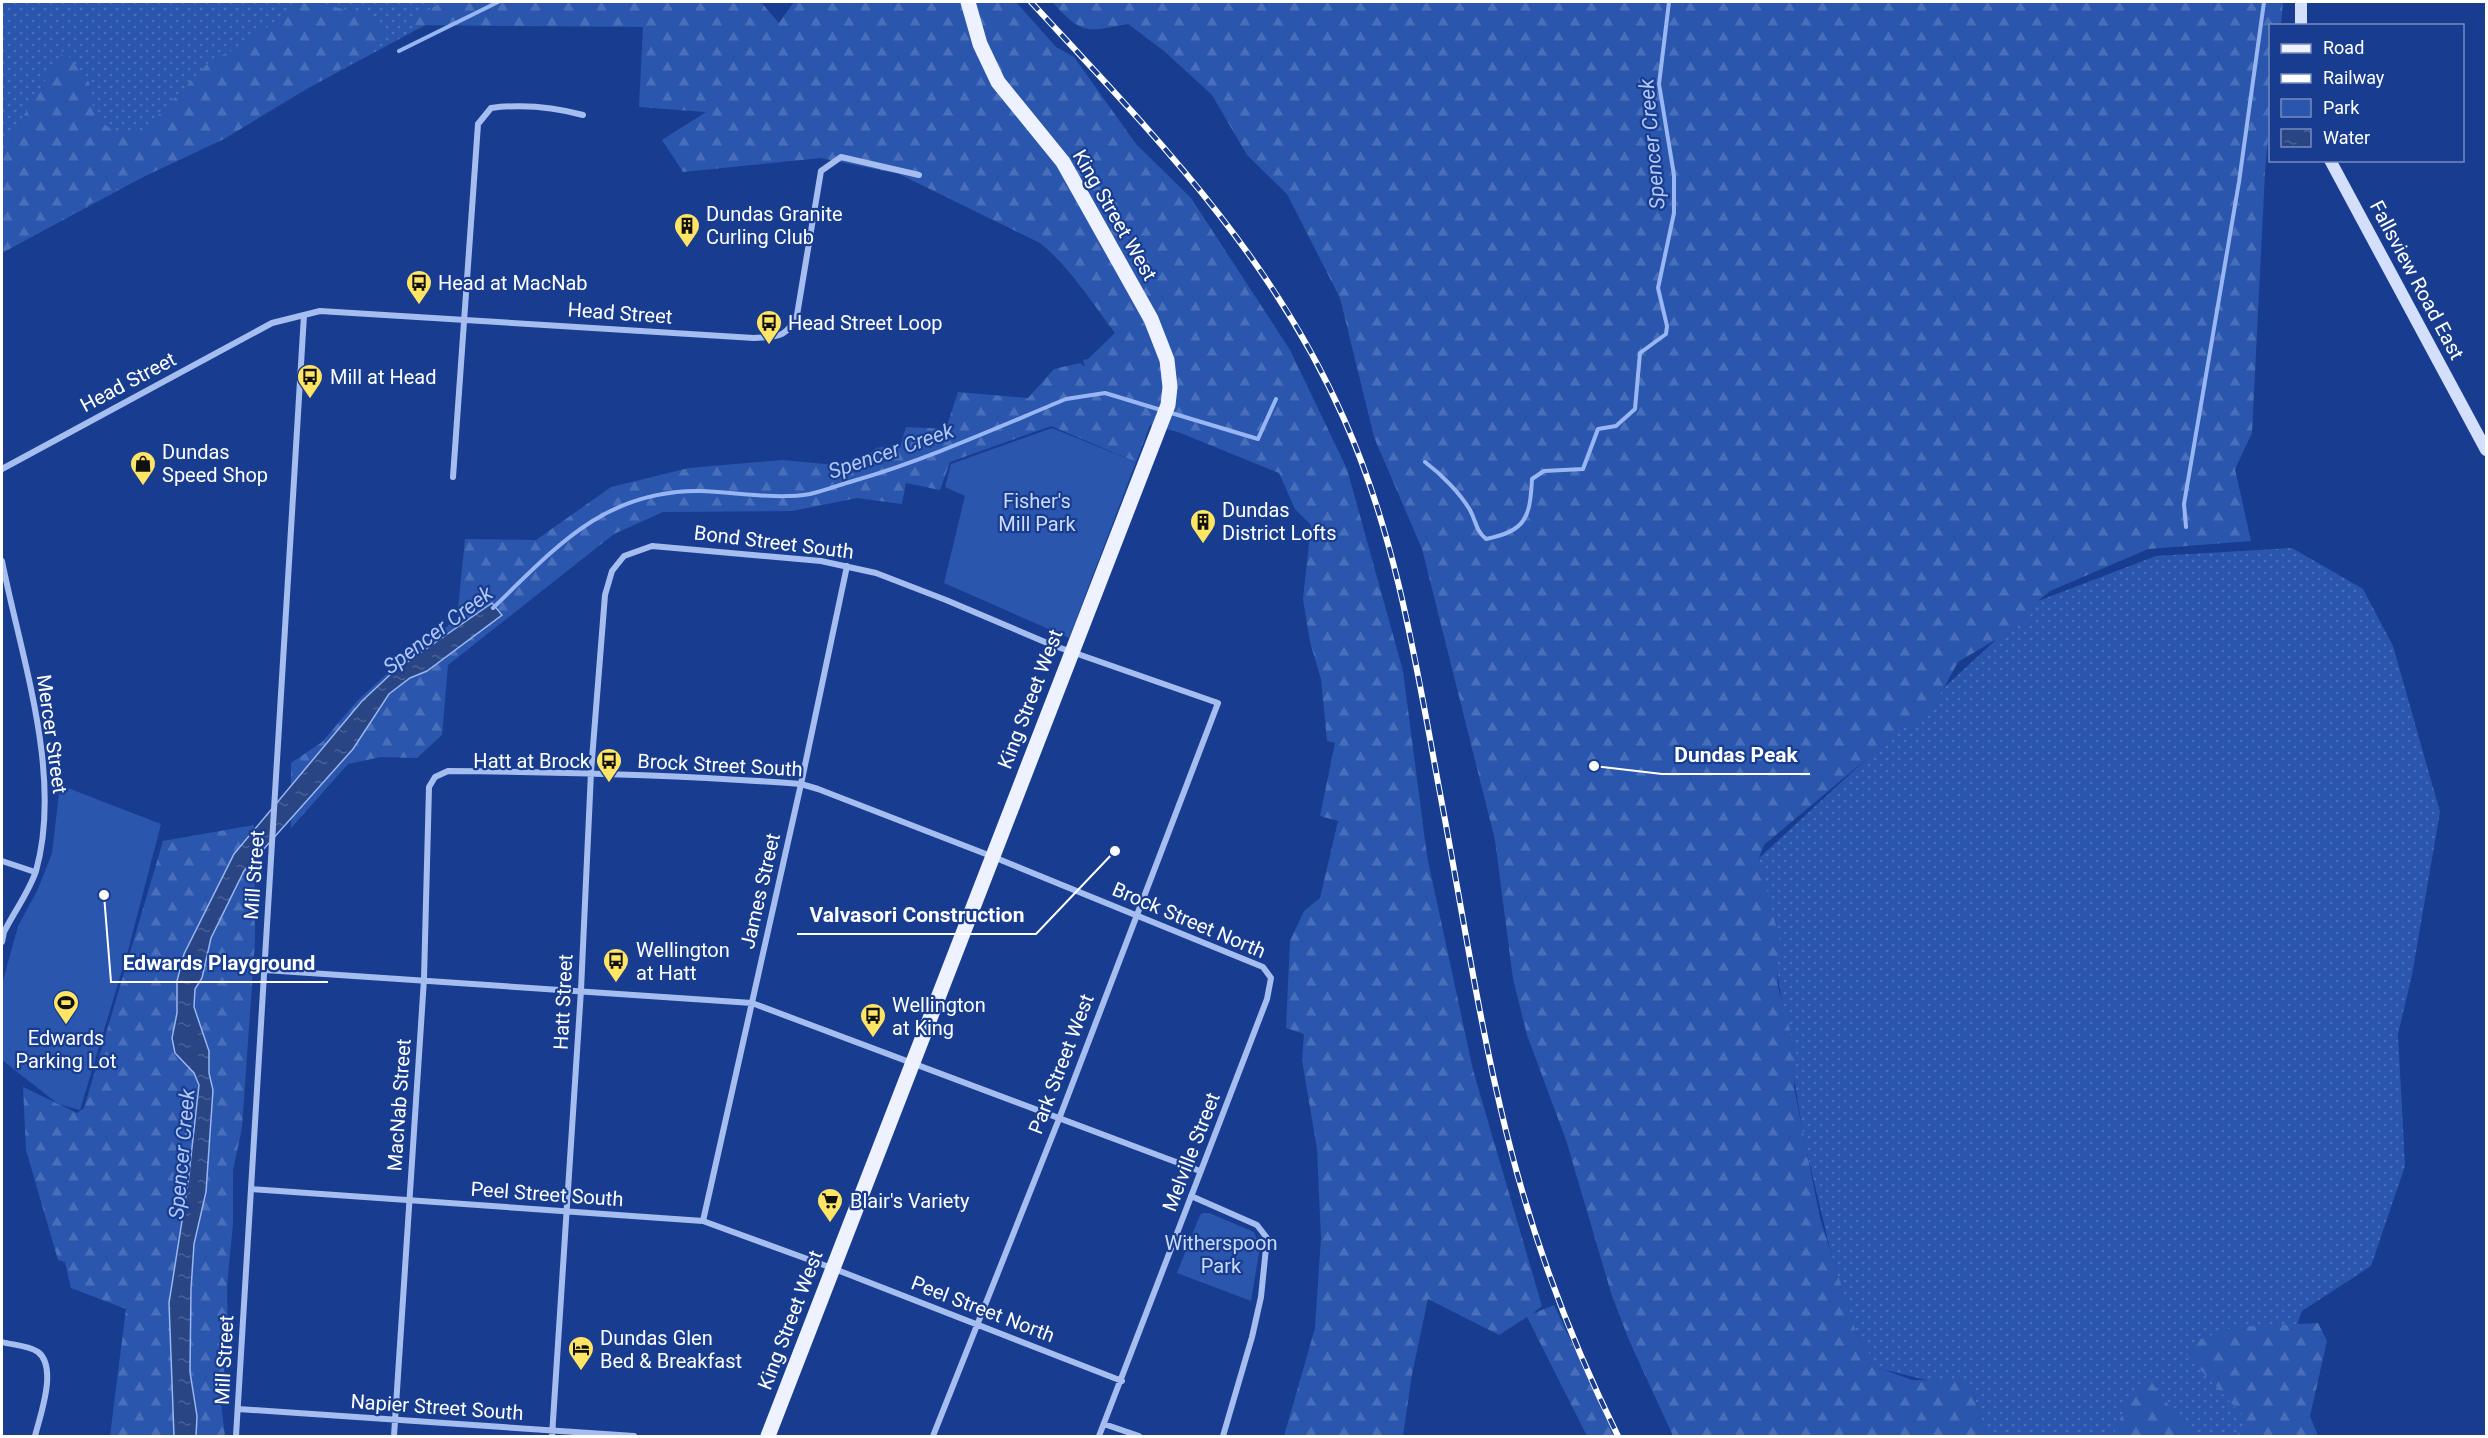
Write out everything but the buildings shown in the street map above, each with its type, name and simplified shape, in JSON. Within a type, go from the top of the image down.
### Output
[{"type":"main road","name":"King Street West","points":[[768,1437],[1070,652],[1168,405],[1170,387],[1167,360],[1151,319],[1063,162],[998,82],[981,44],[968,2]]},
{"type":"street","points":[[2301,2],[2301,24]]},
{"type":"street","points":[[453,477],[475,138],[478,124],[491,108],[502,106],[553,108],[583,115]]},
{"type":"street","name":"Head Street","points":[[2,469],[272,323],[320,311],[754,338],[780,336],[791,328],[797,315],[821,171],[841,156],[919,175]]},
{"type":"street","name":"Fallsview Road East","points":[[2331,162],[2487,450]]},
{"type":"street","name":"Mill Street","points":[[237,1437],[304,315]]},
{"type":"street","name":"Bond Street South","points":[[612,571],[624,556],[652,546],[821,561],[847,566],[876,573],[1070,652],[1218,703]]},
{"type":"street","name":"Mercer Street","points":[[2,561],[42,755],[46,796],[42,844],[35,872],[4,932],[2,942]]},
{"type":"street","name":"James Street","points":[[703,1221],[801,784],[847,566]]},
{"type":"street","name":"Hatt Street","points":[[552,1434],[581,990],[591,772],[605,595],[612,571]]},
{"type":"street","name":"Park Street West","points":[[933,1437],[1059,1119],[1218,703]]},
{"type":"street","name":"Brock Street South","points":[[435,777],[448,771],[591,772],[627,776],[801,784],[992,856]]},
{"type":"street","name":"MacNab Street","points":[[394,1437],[424,979],[429,787],[435,777]]},
{"type":"street","name":"Brock Street North","points":[[992,856],[1263,967],[1271,978]]},
{"type":"street","points":[[2,861],[35,872]]},
{"type":"street","points":[[265,970],[752,1003],[1200,1171]]},
{"type":"street","name":"Melville Street","points":[[1099,1437],[1267,999],[1271,978]]},
{"type":"street","name":"Peel Street South","points":[[251,1189],[703,1221],[832,1268]]},
{"type":"street","points":[[1191,1196],[1257,1225],[1267,1239],[1261,1297],[1223,1437]]},
{"type":"street","name":"Peel Street North","points":[[832,1268],[1122,1381]]},
{"type":"street","points":[[2,1342],[38,1352],[46,1363],[48,1376],[35,1437]]},
{"type":"street","name":"Napier Street South","points":[[238,1409],[552,1434],[634,1437]]},
{"type":"street","points":[[1104,1424],[1139,1437]]},
{"type":"green space","points":[[2,2],[468,2],[2,253]]},
{"type":"green space","points":[[313,2],[377,17],[386,41],[224,139],[109,193],[2,253],[2,151],[64,50],[89,82],[95,117],[115,132],[143,131],[209,62],[244,44],[299,4]]},
{"type":"green space","points":[[442,2],[761,2],[779,23],[794,2],[1016,2],[1056,47],[1074,57],[1136,144],[1191,198],[1290,350],[1347,469],[1403,671],[1427,856],[1473,1070],[1542,1306],[1532,1314],[1554,1305],[1616,1436],[1587,1436],[1527,1317],[1499,1335],[1428,1299],[1412,1374],[1403,1436],[1284,1436],[1315,1328],[1321,1238],[1317,1149],[1302,1060],[1304,1034],[1286,1028],[1290,941],[1304,911],[1320,898],[1338,821],[1320,816],[1335,743],[1327,741],[1321,679],[1310,642],[1303,599],[1311,525],[1295,509],[1279,473],[1178,432],[1150,425],[1136,462],[1051,426],[950,462],[940,490],[906,483],[902,504],[857,498],[792,511],[663,512],[614,534],[448,665],[442,735],[417,758],[381,757],[348,764],[291,828],[291,763],[322,742],[357,701],[401,661],[457,619],[465,539],[536,540],[611,487],[689,468],[782,460],[857,467],[876,448],[901,444],[906,427],[946,429],[958,392],[1028,398],[1054,369],[1080,363],[1085,367],[1083,360],[1088,359],[1115,333],[1071,274],[1040,243],[899,174],[821,158],[683,172],[662,140],[706,112],[639,107],[643,27],[402,25]]},
{"type":"green space","points":[[1052,2],[2283,2],[2281,24],[2269,24],[2269,129],[2252,433],[2235,469],[2251,541],[2148,549],[2050,591],[2038,601],[2027,621],[1958,662],[1932,709],[1918,723],[1907,725],[1764,845],[1759,858],[1781,946],[1777,969],[1778,987],[1796,1051],[1794,1087],[1820,1218],[1857,1335],[1879,1368],[1912,1380],[1960,1381],[1973,1392],[1987,1436],[1673,1436],[1629,1340],[1612,1296],[1566,1140],[1527,1035],[1513,979],[1495,840],[1422,549],[1374,437],[1340,298],[1287,194],[1247,155],[1212,95],[1164,51],[1128,24],[1093,29],[1078,26]]},
{"type":"green space","name":"Fisher's Mill Park","points":[[1052,428],[1136,462],[1069,638],[944,583],[965,496],[945,487],[951,464]]},
{"type":"green space","points":[[2292,548],[2363,589],[2393,646],[2440,812],[2412,975],[2398,1034],[2405,1166],[2371,1266],[2302,1311],[2255,1436],[1987,1436],[1973,1392],[1878,1368],[1857,1335],[1832,1257],[1804,1140],[1759,858],[2038,601],[2156,556]]},
{"type":"green space","points":[[60,785],[161,824],[129,947],[80,1110],[58,1104],[2,1060],[2,984],[18,926],[38,889],[52,853]]},
{"type":"green space","points":[[254,825],[255,941],[242,1128],[233,1170],[233,1223],[227,1286],[228,1349],[220,1395],[225,1436],[110,1436],[126,1309],[71,1288],[65,1262],[58,1260],[26,1150],[23,1087],[77,1113],[84,1108],[163,841]]},
{"type":"green space","name":"Witherspoon Park","points":[[1209,1213],[1254,1232],[1260,1247],[1251,1301],[1177,1273],[1200,1215]]},
{"type":"green space","points":[[2318,1323],[2327,1341],[2310,1416],[2318,1436],[2237,1436],[2245,1418],[2186,1354],[2193,1342],[2234,1327]]},
{"type":"green space","points":[[2149,1379],[2192,1436],[2113,1436],[2128,1401]]},
{"type":"water","points":[[492,603],[502,615],[427,671],[410,678],[389,694],[353,749],[244,871],[211,938],[202,978],[195,989],[194,1007],[209,1051],[209,1073],[213,1090],[206,1192],[194,1244],[191,1289],[190,1372],[197,1416],[196,1436],[174,1436],[169,1303],[188,1183],[199,1085],[194,1073],[175,1053],[172,1038],[177,1013],[177,981],[184,954],[234,854],[362,701],[393,672]]},
{"type":"waterway","points":[[399,51],[498,2]]},
{"type":"waterway","name":"Spencer Creek","points":[[1425,462],[1461,497],[1483,536],[1486,539],[1499,536],[1510,532],[1523,521],[1530,504],[1532,479],[1544,471],[1583,469],[1598,429],[1616,426],[1635,409],[1640,353],[1666,334],[1667,326],[1658,288],[1674,213],[1674,175],[1659,84],[1669,2]]},
{"type":"waterway","points":[[2186,527],[2184,504],[2239,182],[2264,2]]},
{"type":"waterway","name":"Spencer Creek","points":[[493,608],[561,544],[584,526],[609,511],[636,500],[666,493],[700,491],[769,496],[810,494],[880,473],[934,453],[1066,399],[1105,393],[1161,410]]},
{"type":"waterway","name":"Spencer Creek","points":[[1168,412],[1258,439],[1276,399]]},
{"type":"railway","points":[[1031,2],[1121,99],[1206,197],[1281,302],[1315,359],[1344,419],[1378,508],[1413,647],[1470,960],[1516,1171],[1540,1249],[1568,1325],[1618,1436]]},
{"type":"place","name":"Dundas Granite Curling Club","points":[[687,249]]},
{"type":"place","name":"Head at MacNab","points":[[419,306]]},
{"type":"place","name":"Head Street Loop","points":[[769,346]]},
{"type":"place","name":"Mill at Head","points":[[310,400]]},
{"type":"place","name":"Dundas Speed Shop","points":[[143,487]]},
{"type":"place","name":"Dundas District Lofts","points":[[1203,545]]},
{"type":"place","name":"Dundas Peak","points":[[1594,766]]},
{"type":"place","name":"Hatt at Brock","points":[[609,784]]},
{"type":"place","name":"Valvasori Construction","points":[[1115,851]]},
{"type":"place","name":"Edwards Playground","points":[[104,895]]},
{"type":"place","name":"Wellington at Hatt","points":[[616,984]]},
{"type":"place","name":"Edwards Parking Lot","points":[[66,1026]]},
{"type":"place","name":"Wellington at King","points":[[873,1039]]},
{"type":"place","name":"Blair's Variety","points":[[830,1224]]},
{"type":"place","name":"Dundas Glen Bed & Breakfast","points":[[581,1372]]}]
